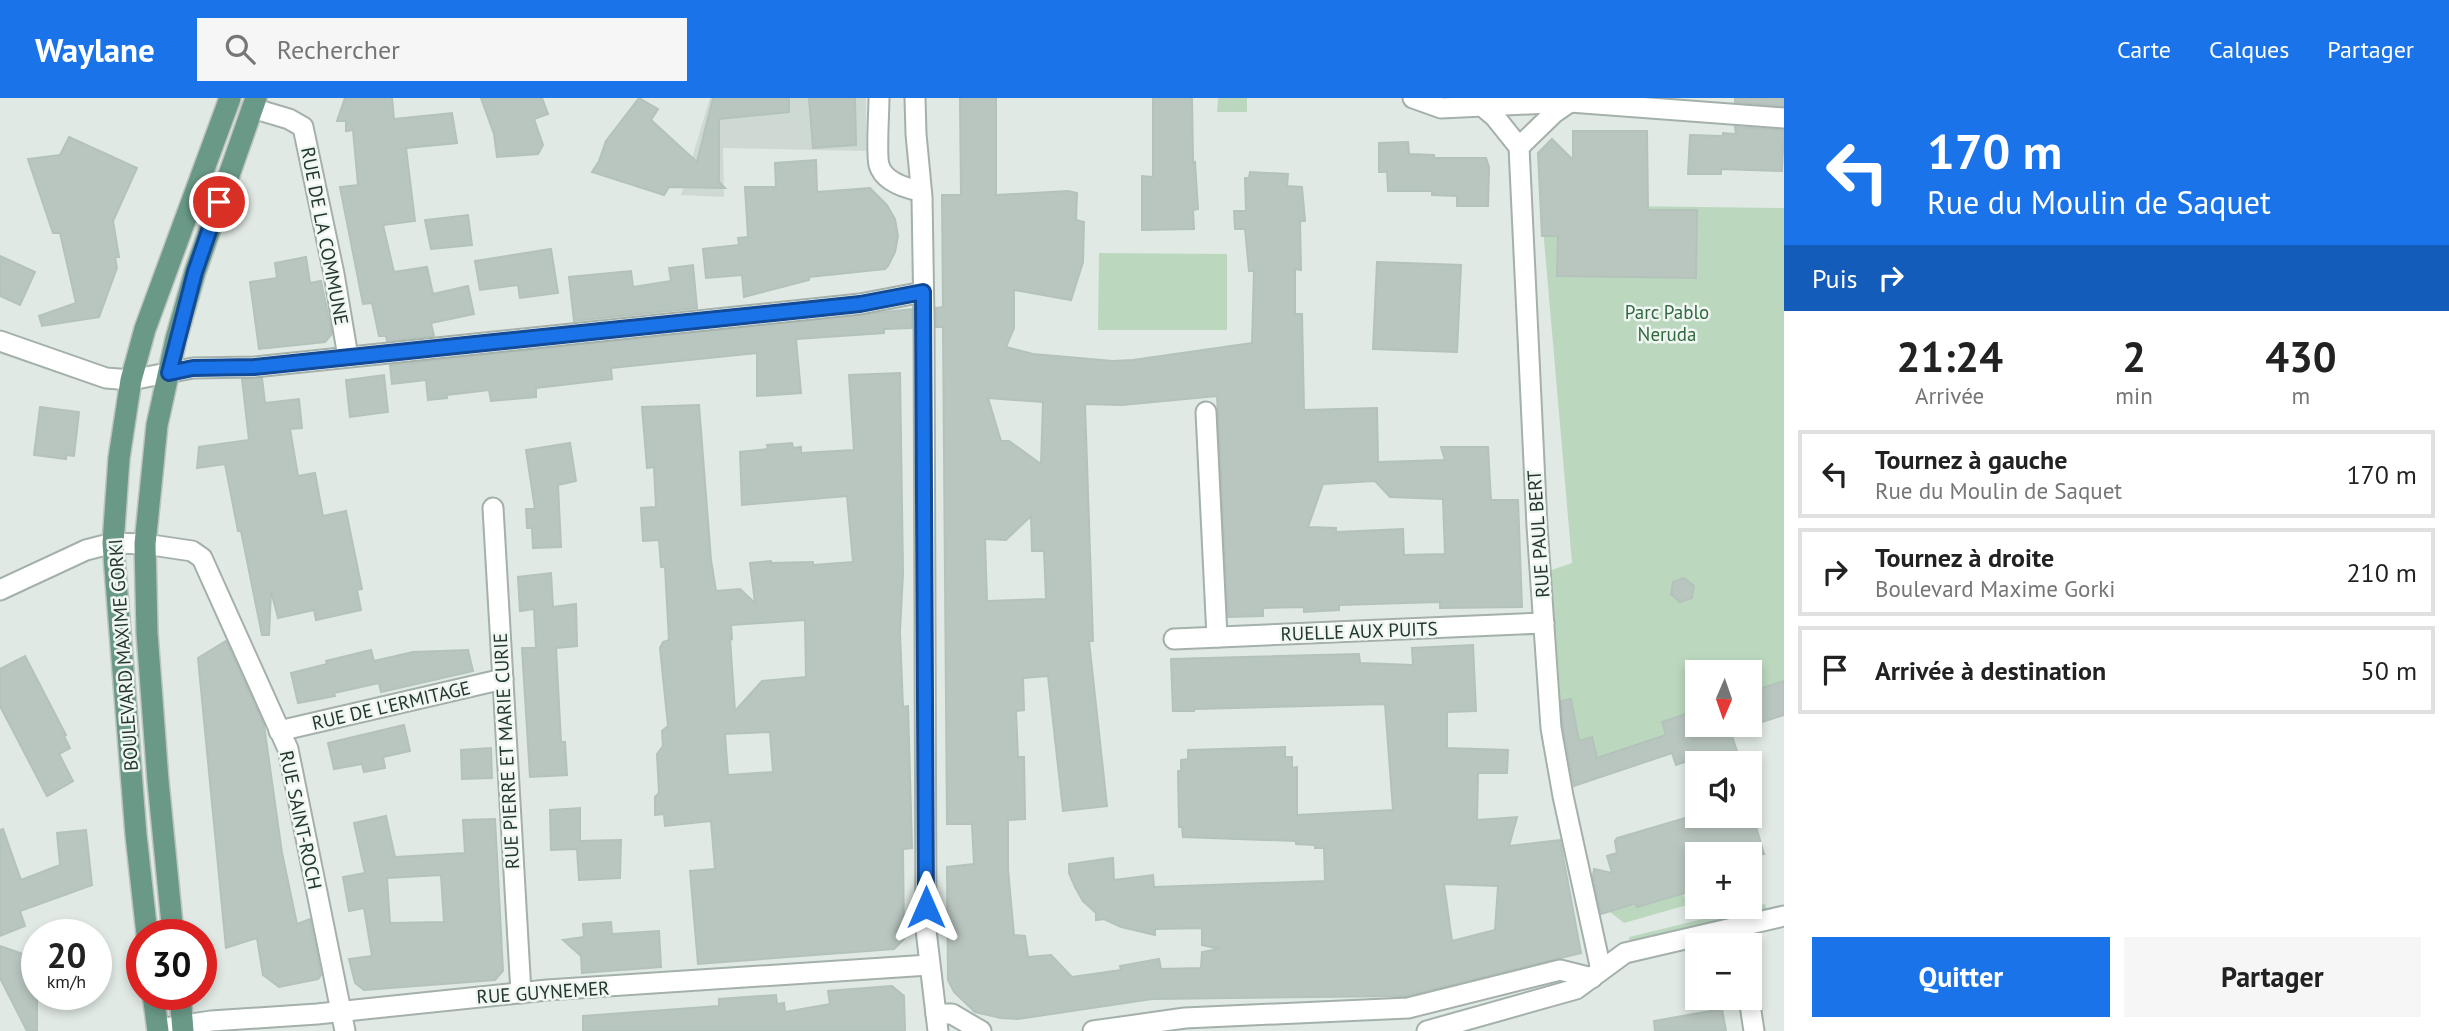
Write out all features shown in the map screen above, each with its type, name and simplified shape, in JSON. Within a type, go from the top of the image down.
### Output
[{"type":"main road","name":"BOULEVARD MAXIME GORKI","points":[[145,919],[136,835],[113,543],[120,458],[131,380],[148,321],[230,98]]},
{"type":"main road","name":"BOULEVARD MAXIME GORKI","points":[[172,919],[147,633],[145,544],[157,425],[195,272],[254,103]]},
{"type":"main road","points":[[155,1010],[158,1030]]},
{"type":"main road","points":[[181,1010],[183,1029]]},
{"type":"street","points":[[879,98],[879,166],[889,179],[908,189],[920,191]]},
{"type":"street","points":[[915,98],[923,292],[926,930],[938,1026]]},
{"type":"street","points":[[1413,98],[1441,108],[1570,100],[1784,118]]},
{"type":"street","points":[[1482,106],[1520,147],[1570,100]]},
{"type":"street","name":"RUE DE LA COMMUNE","points":[[254,103],[303,127],[334,274],[348,358]]},
{"type":"street","name":"RUE PAUL BERT","points":[[1520,147],[1536,513],[1555,756],[1597,974]]},
{"type":"street","points":[[0,341],[106,378],[131,380],[193,368],[254,367],[348,358],[860,304],[923,292]]},
{"type":"street","points":[[1206,412],[1217,637]]},
{"type":"street","name":"RUE PIERRE ET MARIE CURIE","points":[[493,508],[521,993]]},
{"type":"street","points":[[0,590],[86,550],[113,543],[145,544]]},
{"type":"street","name":"RUE SAINT-ROCH","points":[[145,544],[192,551],[202,558],[288,749],[345,1031]]},
{"type":"street","name":"RUELLE AUX PUITS","points":[[1174,639],[1544,623]]},
{"type":"street","name":"RUE DE L'ERMITAGE","points":[[279,731],[503,679]]},
{"type":"street","points":[[1747,933],[1784,916]]},
{"type":"street","points":[[1427,1031],[1576,989],[1625,953],[1685,944]]},
{"type":"street","name":"RUE GUYNEMER","points":[[158,1030],[183,1029],[211,1021],[317,1014],[521,993],[929,965]]},
{"type":"street","points":[[1094,1031],[1185,1018],[1408,1008],[1560,970],[1597,974]]},
{"type":"street","points":[[1751,1010],[1754,1031]]},
{"type":"street","points":[[938,1026],[952,1014],[981,1031]]},
{"type":"shaded area","points":[[710,98],[866,98],[866,151],[723,148],[724,197],[681,195]]},
{"type":"green space","points":[[1218,98],[1247,98],[1247,112],[1217,112]]},
{"type":"green space","name":"Parc Pablo Neruda","points":[[1541,205],[1784,208],[1784,681],[1762,688],[1762,660],[1685,660],[1685,714],[1662,722],[1672,753],[1597,758],[1592,737],[1579,741],[1576,730],[1559,735],[1549,571],[1572,563]]},
{"type":"green space","points":[[1099,253],[1227,254],[1227,330],[1098,330]]},
{"type":"green space","points":[[1683,893],[1685,899],[1685,906],[1624,923],[1610,912]]},
{"type":"green space","points":[[1765,904],[1767,912],[1762,913],[1762,905]]},
{"type":"green space","points":[[1703,919],[1736,919],[1630,943],[1629,937]]},
{"type":"building","points":[[345,98],[392,98],[394,119],[452,113],[457,143],[406,148],[415,221],[383,225],[394,272],[427,267],[433,294],[468,286],[474,314],[431,323],[434,336],[387,341],[386,336],[379,336],[372,303],[363,304],[340,187],[358,185],[353,130],[346,131],[346,121],[337,121]]},
{"type":"building","points":[[481,98],[542,98],[548,114],[534,119],[543,145],[538,154],[497,157],[494,134]]},
{"type":"building","points":[[639,98],[658,109],[651,120],[697,162],[713,98],[789,98],[789,112],[719,119],[719,182],[725,188],[669,187],[664,195],[592,172],[606,141]]},
{"type":"building","points":[[809,98],[855,98],[856,145],[813,148]]},
{"type":"building","points":[[960,98],[996,98],[996,195],[1068,191],[1077,193],[1076,220],[1084,222],[1083,262],[1071,300],[1014,290],[1014,328],[1006,347],[1033,354],[1113,361],[1133,360],[1252,343],[1254,271],[1249,271],[1245,229],[1235,229],[1234,211],[1246,211],[1245,178],[1249,178],[1250,172],[1288,174],[1287,186],[1302,187],[1305,221],[1300,221],[1301,270],[1295,269],[1295,314],[1302,314],[1304,410],[1377,408],[1378,462],[1445,460],[1441,447],[1488,447],[1491,500],[1518,500],[1522,607],[1440,608],[1440,602],[1339,605],[1339,610],[1304,612],[1304,607],[1263,608],[1263,616],[1228,617],[1217,396],[1122,405],[1085,404],[1093,641],[1089,641],[1107,806],[1063,811],[1048,676],[1023,678],[1024,710],[1016,711],[1018,757],[1024,757],[1025,819],[1008,820],[1008,869],[1014,935],[1025,936],[1028,957],[1051,955],[1072,977],[1121,970],[1120,966],[1159,959],[1161,969],[1201,968],[1202,952],[1219,949],[1202,945],[1202,928],[1155,929],[1155,935],[1121,927],[1104,919],[1096,920],[1096,913],[1083,901],[1075,887],[1069,873],[1069,864],[1113,858],[1114,880],[1153,875],[1154,887],[1325,881],[1324,848],[1315,848],[1315,845],[1296,844],[1296,841],[1183,837],[1182,827],[1179,827],[1178,771],[1181,771],[1181,760],[1188,759],[1188,750],[1285,747],[1285,757],[1292,757],[1292,768],[1297,767],[1297,815],[1393,810],[1385,704],[1173,711],[1171,659],[1359,654],[1360,663],[1413,665],[1412,648],[1473,645],[1476,711],[1447,712],[1447,748],[1508,750],[1507,773],[1478,773],[1477,820],[1517,817],[1509,846],[1560,840],[1581,953],[1406,996],[1152,999],[1018,1019],[975,1012],[954,992],[948,980],[947,867],[974,864],[972,824],[947,824],[943,327],[936,327],[936,308],[943,307],[942,195],[961,195]],"holes":[[[988,398],[1043,402],[1041,464],[1009,441],[1001,441]],[[1375,481],[1390,497],[1443,499],[1445,554],[1404,555],[1403,529],[1336,532],[1336,528],[1308,527],[1323,484]],[[1031,516],[1032,551],[1044,551],[1046,599],[987,601],[985,539],[1006,540]],[[1444,884],[1498,886],[1495,930],[1452,941]]]},
{"type":"building","points":[[1153,98],[1192,98],[1193,163],[1195,162],[1198,209],[1193,210],[1194,229],[1142,230],[1142,176],[1153,177]]},
{"type":"building","points":[[1735,98],[1784,98],[1784,106],[1735,102]]},
{"type":"building","points":[[1735,127],[1784,130],[1782,171],[1721,169],[1721,174],[1688,174],[1690,135],[1736,134]]},
{"type":"building","points":[[1573,131],[1647,131],[1648,210],[1697,210],[1696,278],[1557,276],[1558,236],[1542,236],[1538,153],[1552,139],[1573,160]]},
{"type":"building","points":[[69,137],[137,168],[113,221],[119,257],[115,257],[117,268],[99,317],[42,326],[39,316],[76,303],[60,233],[53,233],[28,159],[60,155]]},
{"type":"building","points":[[1408,142],[1409,154],[1434,155],[1434,158],[1486,158],[1489,167],[1488,206],[1457,206],[1457,196],[1432,195],[1432,191],[1388,191],[1387,172],[1379,172],[1379,143]]},
{"type":"building","points":[[816,160],[817,192],[870,188],[887,205],[895,219],[898,236],[895,252],[888,266],[885,269],[809,277],[809,280],[744,297],[742,275],[706,278],[703,249],[739,245],[738,238],[748,237],[745,187],[776,187],[775,163]]},
{"type":"building","points":[[468,215],[472,245],[431,249],[425,220]]},
{"type":"building","points":[[551,249],[558,293],[520,298],[518,285],[480,290],[475,261]]},
{"type":"building","points":[[0,256],[35,272],[20,305],[0,296]]},
{"type":"building","points":[[306,257],[310,283],[321,281],[332,334],[325,342],[259,349],[250,282],[277,278],[275,263]]},
{"type":"building","points":[[1377,262],[1461,265],[1457,352],[1373,349]]},
{"type":"building","points":[[693,265],[697,308],[574,321],[569,277],[631,271],[633,287],[671,281],[669,268]]},
{"type":"building","points":[[912,309],[912,328],[884,329],[884,333],[796,339],[801,393],[757,396],[757,353],[611,368],[612,379],[536,388],[536,397],[491,401],[489,390],[428,400],[426,380],[392,384],[390,365]]},
{"type":"building","points":[[900,373],[903,573],[900,632],[903,707],[908,706],[912,848],[903,849],[904,939],[894,949],[698,964],[690,871],[715,869],[711,821],[665,826],[664,814],[655,815],[655,797],[659,793],[657,754],[663,746],[662,731],[668,726],[660,648],[663,642],[669,640],[665,567],[661,567],[659,540],[643,541],[641,508],[656,507],[654,467],[647,468],[642,407],[699,405],[711,560],[716,591],[740,589],[755,603],[750,563],[813,562],[813,565],[853,562],[847,496],[742,505],[740,452],[768,449],[767,445],[792,443],[793,448],[801,447],[801,453],[854,450],[849,375]],"holes":[[[805,620],[806,677],[762,681],[735,711],[731,625]],[[770,732],[773,772],[728,775],[725,734]]]},
{"type":"building","points":[[384,375],[388,412],[350,417],[346,380]]},
{"type":"building","points":[[262,378],[265,403],[299,399],[302,428],[290,429],[298,476],[315,473],[323,516],[346,511],[362,589],[357,590],[361,610],[316,620],[314,610],[278,618],[271,591],[269,635],[262,635],[225,464],[197,468],[199,447],[249,440],[242,379]]},
{"type":"building","points":[[40,407],[79,412],[74,456],[66,455],[66,459],[34,455]]},
{"type":"building","points":[[570,443],[576,481],[558,485],[561,547],[533,548],[532,528],[527,528],[526,509],[535,509],[526,450]]},
{"type":"building","points":[[551,573],[553,607],[576,604],[577,646],[556,648],[561,742],[565,742],[567,775],[530,777],[522,648],[536,648],[534,609],[520,611],[518,577]]},
{"type":"building","points":[[1684,578],[1694,586],[1692,598],[1680,602],[1671,594],[1673,582]]},
{"type":"building","points":[[226,641],[264,725],[282,853],[297,924],[310,919],[321,975],[318,979],[279,987],[263,975],[257,938],[226,948],[198,658]]},
{"type":"building","points":[[371,650],[374,661],[413,652],[468,650],[473,671],[381,692],[379,683],[298,703],[291,673]]},
{"type":"building","points":[[25,656],[66,735],[64,736],[70,748],[59,754],[73,781],[47,796],[0,706],[0,669]]},
{"type":"building","points":[[1784,681],[1784,715],[1762,722],[1762,688]]},
{"type":"building","points":[[1571,699],[1579,741],[1592,737],[1597,758],[1666,735],[1662,722],[1685,714],[1685,737],[1732,737],[1737,751],[1685,751],[1685,762],[1676,765],[1672,753],[1574,786],[1561,701]]},
{"type":"building","points":[[404,725],[410,751],[383,757],[385,768],[364,772],[362,764],[334,769],[328,743]]},
{"type":"building","points":[[491,748],[492,778],[462,779],[461,750]]},
{"type":"building","points":[[580,808],[580,841],[621,840],[620,878],[579,880],[577,849],[551,850],[550,810]]},
{"type":"building","points":[[386,816],[395,857],[465,853],[463,820],[495,819],[503,971],[495,980],[364,990],[355,983],[349,959],[372,956],[364,908],[349,911],[343,877],[365,873],[354,823]],"holes":[[[441,875],[444,922],[390,923],[387,878]]]},
{"type":"building","points":[[1685,818],[1685,828],[1756,828],[1761,842],[1685,842],[1685,893],[1601,914],[1594,869],[1612,873],[1607,856],[1617,853],[1617,838]]},
{"type":"building","points":[[3,829],[21,880],[60,865],[57,833],[86,830],[92,885],[20,911],[23,919],[21,928],[0,936],[0,830]]},
{"type":"building","points":[[611,922],[612,934],[659,931],[661,967],[582,973],[581,956],[563,940],[584,937],[583,924]]},
{"type":"building","points":[[0,946],[21,953],[21,1010],[37,1010],[37,1031],[27,1031],[0,978]]},
{"type":"building","points":[[892,986],[904,996],[905,1031],[583,1031],[583,1016],[719,1006],[719,999],[776,995],[777,1004],[784,1003],[785,1012],[830,1004],[828,991]]},
{"type":"building","points":[[1722,1010],[1726,1031],[1655,1031],[1654,1021]]},
{"type":"route","points":[[219,202],[195,272],[169,373],[193,368],[254,367],[860,304],[923,292],[926,907]]}]
